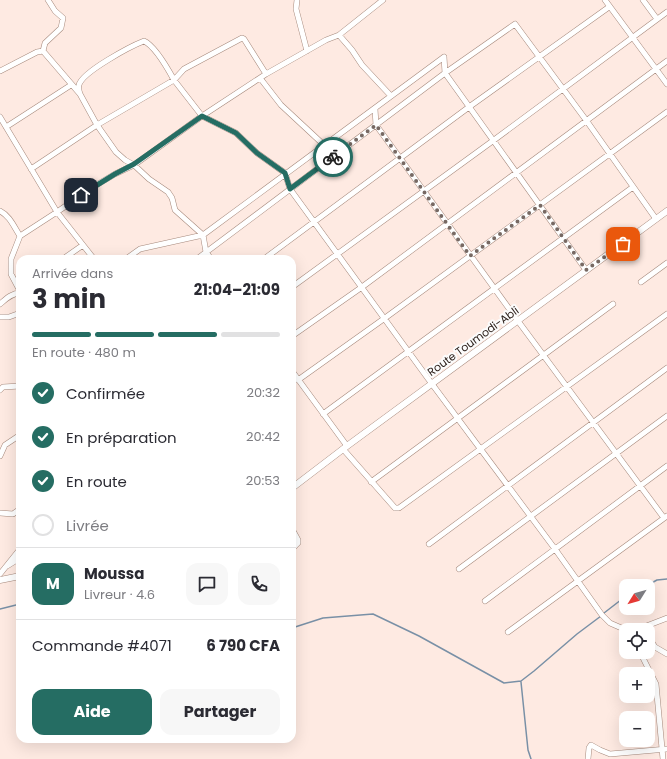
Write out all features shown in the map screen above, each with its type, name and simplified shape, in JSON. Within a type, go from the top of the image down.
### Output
[{"type":"street","points":[[43,51],[45,43],[60,28],[63,18],[55,11],[48,0]]},
{"type":"street","points":[[297,0],[296,9],[306,51]]},
{"type":"street","points":[[16,284],[11,274],[11,259],[20,236],[93,187],[134,164],[202,116],[266,74],[326,40],[339,35],[383,0]]},
{"type":"street","points":[[605,0],[667,84]]},
{"type":"street","points":[[643,0],[657,19]]},
{"type":"street","points":[[269,255],[469,107],[609,6]]},
{"type":"street","points":[[296,284],[667,12]]},
{"type":"street","points":[[202,255],[445,73],[515,24],[563,88],[656,220]]},
{"type":"street","points":[[339,35],[362,65],[391,96]]},
{"type":"street","points":[[31,169],[97,125],[174,80],[184,69],[242,38],[266,74]]},
{"type":"street","points":[[208,255],[206,252],[203,235],[175,210],[172,198],[168,192],[149,179],[134,164],[125,160],[116,152],[97,125],[80,94],[78,86],[80,82],[96,68],[110,58],[144,41],[149,44],[163,61],[174,80],[202,116],[236,133],[257,153],[285,173],[290,189],[432,384],[555,549],[602,615],[610,623],[619,627]]},
{"type":"street","points":[[0,71],[37,52],[43,51]]},
{"type":"street","points":[[43,51],[80,94]]},
{"type":"street","points":[[132,255],[140,249],[203,235],[444,57],[445,73],[586,270]]},
{"type":"street","points":[[296,333],[362,288],[667,61]]},
{"type":"street","points":[[260,78],[281,105],[324,145]]},
{"type":"street","points":[[6,127],[71,85]]},
{"type":"street","points":[[375,109],[376,125],[615,453],[665,517],[508,632]]},
{"type":"street","points":[[298,380],[667,112]]},
{"type":"street","points":[[0,117],[57,212],[91,255]]},
{"type":"street","points":[[323,414],[633,187]]},
{"type":"street","points":[[0,211],[5,213],[10,218],[20,236]]},
{"type":"street","name":"Route Toumodi-Abli","points":[[296,485],[345,447],[667,211]]},
{"type":"street","points":[[69,255],[83,246]]},
{"type":"street","points":[[641,282],[667,263]]},
{"type":"street","points":[[0,304],[16,293]]},
{"type":"street","points":[[371,482],[613,304]]},
{"type":"street","points":[[0,317],[16,314]]},
{"type":"street","points":[[296,377],[371,482],[395,508],[399,508],[667,314]]},
{"type":"street","points":[[429,544],[667,368]]},
{"type":"street","points":[[0,390],[3,387],[16,386]]},
{"type":"street","points":[[459,569],[667,416]]},
{"type":"street","points":[[0,456],[5,445],[16,438]]},
{"type":"street","points":[[484,601],[667,466]]},
{"type":"street","points":[[0,513],[16,515]]},
{"type":"street","points":[[296,536],[298,543],[296,545]]},
{"type":"street","points":[[0,574],[16,554]]},
{"type":"street","points":[[6,567],[16,561]]},
{"type":"street","points":[[0,580],[16,577]]},
{"type":"street","points":[[654,623],[667,618]]},
{"type":"street","points":[[655,647],[667,654]]},
{"type":"street","points":[[644,659],[656,684],[665,749],[663,759]]},
{"type":"street","points":[[588,759],[589,748],[592,745],[610,754],[665,749]]},
{"type":"waterway","points":[[655,581],[667,579]]},
{"type":"waterway","points":[[604,613],[619,601]]},
{"type":"waterway","points":[[0,609],[16,605]]},
{"type":"waterway","points":[[296,627],[323,618],[373,614],[419,636],[504,683],[521,681],[601,616]]},
{"type":"waterway","points":[[521,682],[528,750],[531,759]]},
{"type":"way so far","points":[[333,157],[376,125],[470,256],[540,205],[586,270],[623,244]]},
{"type":"route","points":[[81,195],[134,164],[202,116],[236,133],[257,153],[285,173],[290,189],[333,157]]}]
